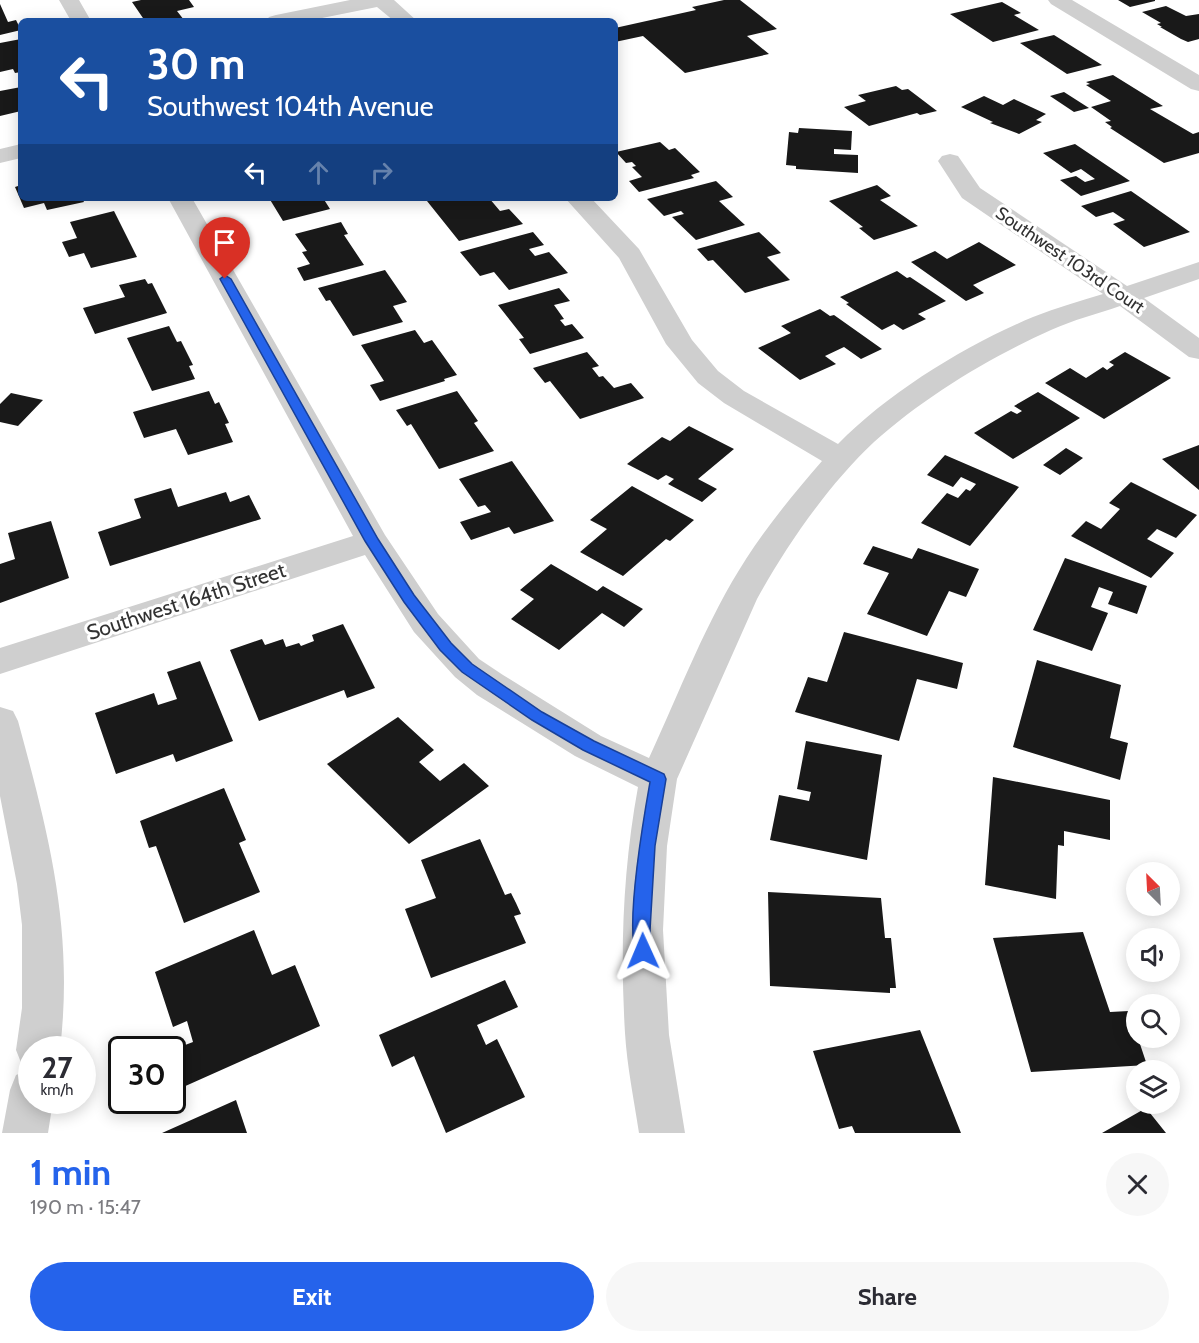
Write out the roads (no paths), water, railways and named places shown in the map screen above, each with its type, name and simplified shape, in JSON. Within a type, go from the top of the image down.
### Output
[{"type":"street","points":[[69,0],[79,18]]},
{"type":"street","points":[[291,18],[381,0],[403,18]]},
{"type":"street","points":[[1058,0],[1199,84]]},
{"type":"street","points":[[0,156],[18,152]]},
{"type":"street","name":"Southwest 103rd Court","points":[[950,161],[971,193],[1124,295],[1199,351]]},
{"type":"street","points":[[182,201],[372,541],[426,623],[467,668],[537,716],[588,746],[658,779]]},
{"type":"street","points":[[580,201],[630,255],[680,344],[708,376],[734,397],[841,459]]},
{"type":"street","points":[[662,1133],[647,1035],[642,930],[647,846],[658,779],[740,599],[781,536],[841,459],[864,435],[897,409],[981,354],[1043,323],[1199,270]]},
{"type":"street","name":"Southwest 164th Street","points":[[0,661],[372,541]]},
{"type":"street","points":[[0,721],[26,822],[42,920],[45,967],[44,1010],[40,1036]]}]
